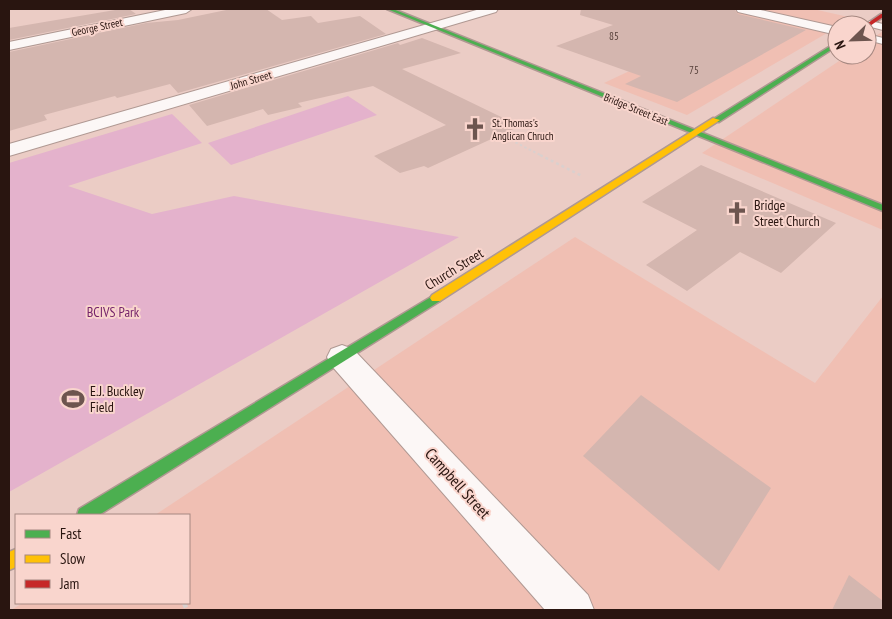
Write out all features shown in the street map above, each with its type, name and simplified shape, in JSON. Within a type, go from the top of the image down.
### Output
[{"type":"street","name":"George Street","points":[[9,46],[186,9]]},
{"type":"street","name":"Bridge Street East","points":[[390,9],[883,208]]},
{"type":"street","name":"John Street","points":[[9,150],[492,9]]},
{"type":"street","points":[[742,9],[827,29]]},
{"type":"street","name":"Church Street","points":[[87,514],[342,356],[827,50]]},
{"type":"street","name":"Campbell Street","points":[[342,356],[574,610]]},
{"type":"path","points":[[511,140],[578,174]]},
{"type":"shaded area","points":[[813,9],[840,15],[827,15],[827,25],[760,10]]},
{"type":"shaded area","points":[[736,11],[827,33],[687,115],[604,83],[674,50],[659,46]]},
{"type":"shaded area","points":[[883,31],[883,230],[702,153],[833,65],[877,65],[877,35]]},
{"type":"shaded area","points":[[575,237],[815,383],[883,296],[883,610],[11,610],[21,604],[190,604],[190,514],[157,514]]},
{"type":"green space","points":[[348,96],[377,115],[231,165],[208,143]]},
{"type":"green space","name":"BCIVS Park","points":[[172,114],[202,143],[68,186],[152,214],[234,196],[459,237],[9,492],[9,163]]},
{"type":"building","points":[[129,9],[136,14],[9,40],[9,28]]},
{"type":"building","points":[[231,9],[266,9],[282,20],[311,16],[318,23],[360,16],[386,34],[178,93],[170,84],[117,98],[115,96],[44,115],[47,120],[9,131],[9,52],[146,23],[178,20]]},
{"type":"building","points":[[581,9],[734,9],[738,14],[806,30],[677,102],[625,84],[641,76],[556,46],[613,25],[580,15]]},
{"type":"building","points":[[422,38],[461,53],[402,69],[520,126],[428,168],[424,166],[400,173],[374,156],[446,125],[373,86],[298,103],[302,107],[268,115],[263,109],[207,126],[189,105],[398,43],[400,45]]},
{"type":"building","name":"Bridge Street Church","points":[[701,165],[836,223],[781,273],[740,252],[687,291],[646,265],[697,230],[642,202]]},
{"type":"building","points":[[641,395],[771,488],[719,571],[583,456]]},
{"type":"building","points":[[849,575],[883,601],[883,610],[832,610]]},
{"type":"traffic: fast","points":[[389,9],[883,208]]},
{"type":"traffic: fast","points":[[716,120],[827,50]]},
{"type":"traffic: fast","points":[[87,514],[436,298]]},
{"type":"traffic: slow","points":[[436,298],[716,120]]},
{"type":"traffic: slow","points":[[9,562],[15,558]]},
{"type":"traffic: jam","points":[[877,19],[883,15]]},
{"type":"place","name":"St. Thomas's Anglican Chruch","points":[[475,129]]},
{"type":"place","name":"Bridge Street Church","points":[[737,213]]},
{"type":"place","name":"E.J. Buckley Field","points":[[73,399]]}]
